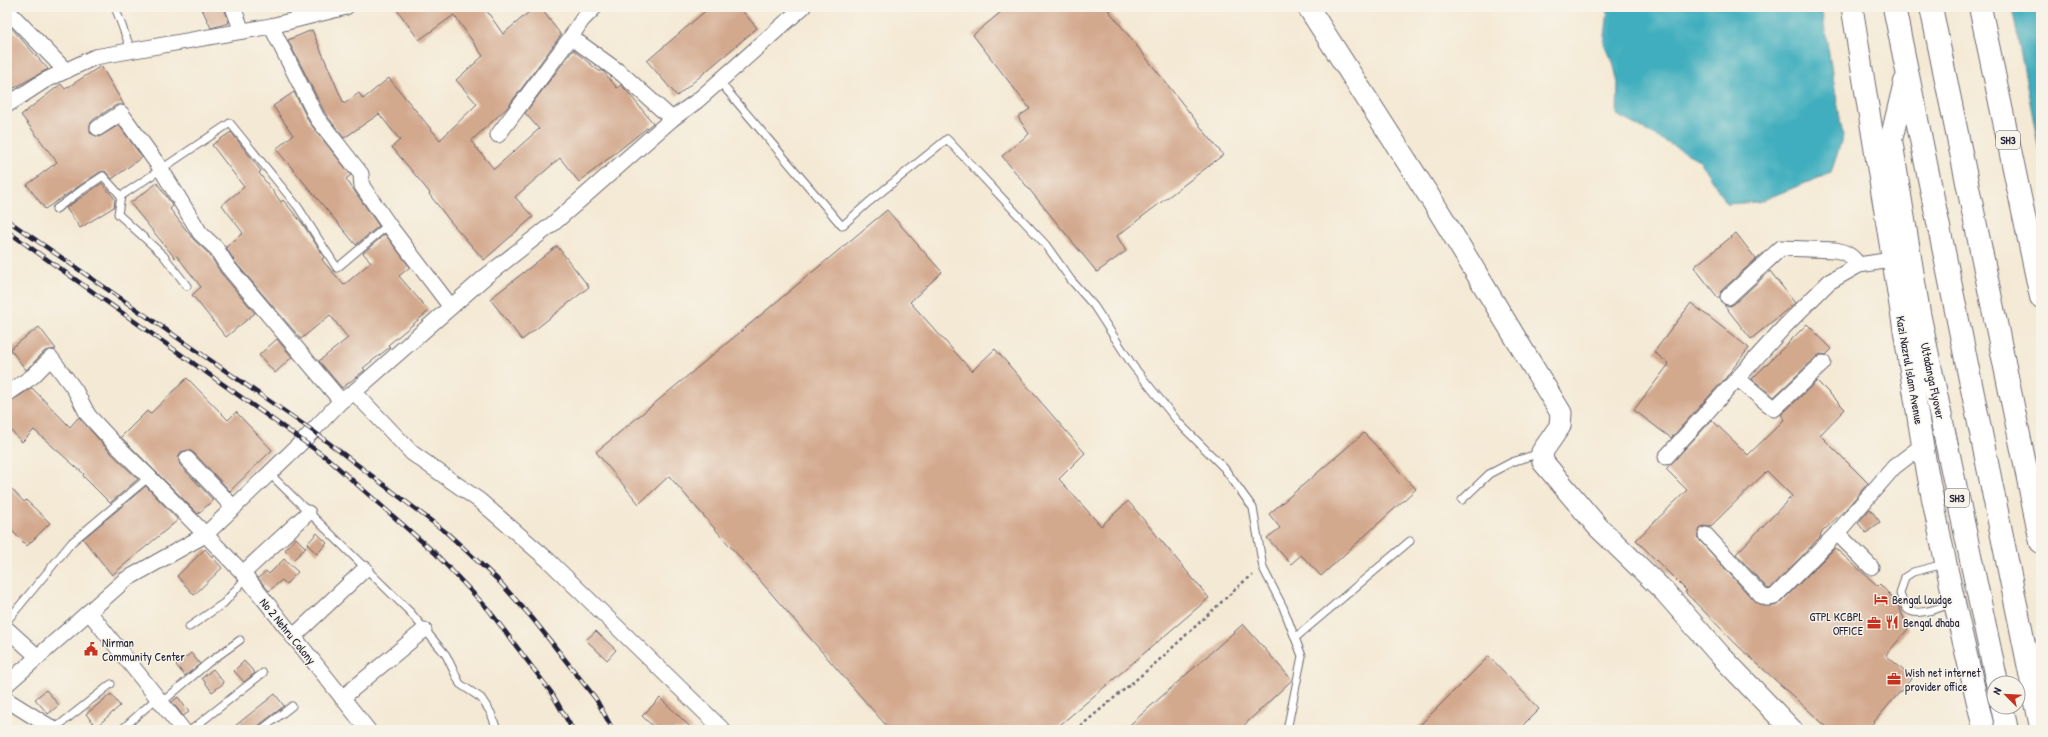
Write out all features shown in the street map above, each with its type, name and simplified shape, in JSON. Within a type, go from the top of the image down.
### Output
[{"type":"main road","name":"SH3","points":[[1894,7],[1907,77]]},
{"type":"main road","points":[[1931,7],[2041,542]]},
{"type":"main road","name":"SH3","points":[[1980,7],[2041,298]]},
{"type":"main road","name":"Ultadanga Flyover","points":[[1907,77],[1891,140],[1919,313],[1995,675]]},
{"type":"main road","points":[[1907,77],[2041,727]]},
{"type":"main road","points":[[2004,715],[2007,730]]},
{"type":"street","points":[[233,7],[242,31]]},
{"type":"street","points":[[7,105],[44,81],[95,57],[271,26],[346,7]]},
{"type":"street","points":[[498,135],[582,20],[595,7]]},
{"type":"street","points":[[7,684],[125,580],[205,535],[269,474],[341,401],[354,392],[485,277],[555,222],[672,119],[697,101],[803,7]]},
{"type":"street","points":[[1308,7],[1438,210],[1560,413],[1560,426],[1542,452],[1543,462],[1598,527],[1665,592],[1720,655],[1792,730]]},
{"type":"street","name":"Kazi Nazrul Islam Avenue","points":[[1852,7],[1891,260],[1923,444],[1955,603],[1984,730]]},
{"type":"street","points":[[7,10],[66,71]]},
{"type":"street","points":[[271,26],[317,118],[362,174],[362,186],[388,225],[451,307]]},
{"type":"street","points":[[571,37],[622,74],[672,119]]},
{"type":"street","points":[[98,128],[122,113],[161,168],[200,233],[216,248],[228,267],[341,401]]},
{"type":"street","points":[[1728,297],[1781,248],[1840,251],[1853,257],[1859,265]]},
{"type":"street","points":[[1666,457],[1737,378],[1829,282],[1859,265],[1891,260]]},
{"type":"street","name":"No 2 Nehru Colony","points":[[7,394],[32,376],[51,358],[75,390],[88,415],[115,444],[150,477],[244,576],[368,730]]},
{"type":"street","points":[[1737,378],[1774,409],[1823,363]]},
{"type":"street","points":[[354,392],[412,453],[480,501],[548,560],[723,730]]},
{"type":"street","points":[[1706,535],[1762,596],[1767,598],[1774,597],[1836,533],[1894,467],[1923,444]]},
{"type":"street","points":[[187,458],[234,508]]},
{"type":"street","points":[[244,576],[308,513]]},
{"type":"street","points":[[1836,533],[1871,567]]},
{"type":"street","points":[[293,637],[365,569]]},
{"type":"street","points":[[88,612],[183,730]]},
{"type":"street","points":[[7,629],[38,657]]},
{"type":"street","points":[[342,698],[424,630]]},
{"type":"street","points":[[7,700],[54,730]]},
{"type":"lane","points":[[115,7],[130,50]]},
{"type":"lane","points":[[719,81],[842,226],[869,202],[947,139],[1046,245],[1071,280],[1094,306],[1133,366],[1180,424],[1224,468],[1253,508],[1263,568],[1283,607],[1302,656],[1287,730]]},
{"type":"lane","points":[[187,286],[163,255],[118,214],[121,196],[230,123],[298,207],[338,268],[388,225]]},
{"type":"lane","points":[[56,210],[103,176],[121,196]]},
{"type":"lane","points":[[1462,500],[1489,474],[1512,462],[1542,452]]},
{"type":"lane","points":[[269,474],[410,612],[446,655],[460,684],[481,698],[491,713],[497,730]]},
{"type":"lane","points":[[7,621],[72,542],[150,477]]},
{"type":"lane","points":[[1295,638],[1410,541]]},
{"type":"lane","points":[[1947,564],[1913,572],[1906,577],[1900,594],[1906,608],[1910,612],[1923,612],[1955,603]]},
{"type":"lane","points":[[189,627],[224,603],[244,576]]},
{"type":"lane","points":[[121,730],[240,640]]},
{"type":"lane","points":[[191,730],[263,673]]},
{"type":"lane","points":[[54,730],[111,684]]},
{"type":"lane","points":[[261,730],[292,706]]},
{"type":"path","points":[[1076,730],[1157,662],[1242,583],[1263,568]]},
{"type":"water","points":[[1607,7],[1821,7],[1843,136],[1831,173],[1758,202],[1727,204],[1699,160],[1617,115],[1618,83],[1613,62],[1604,44],[1608,11]]},
{"type":"water","points":[[2012,7],[2041,7],[2041,159],[2039,150]]},
{"type":"building","points":[[201,7],[224,7],[229,23],[211,28]]},
{"type":"building","points":[[395,7],[484,7],[503,34],[535,7],[540,7],[561,35],[507,108],[471,141],[494,169],[539,129],[525,113],[573,50],[599,71],[603,71],[617,88],[621,85],[653,123],[579,182],[560,158],[515,197],[533,217],[484,260],[450,221],[429,194],[430,193],[392,147],[400,140],[379,114],[344,138],[325,113],[288,40],[312,30],[344,104],[359,93],[363,99],[389,78],[440,140],[477,104],[456,80],[483,56],[454,15],[419,40]]},
{"type":"building","points":[[710,7],[739,7],[757,28],[677,96],[647,61]]},
{"type":"building","points":[[1007,7],[1106,7],[1223,155],[1117,236],[1126,251],[1097,272],[1002,156],[1029,134],[1018,117],[1030,109],[973,35]]},
{"type":"building","points":[[7,23],[48,69],[7,92]]},
{"type":"building","points":[[101,66],[124,105],[116,105],[93,120],[90,124],[90,133],[99,137],[119,125],[142,157],[112,179],[105,171],[100,172],[45,209],[27,185],[57,162],[21,115],[61,84],[65,89]]},
{"type":"building","points":[[294,92],[309,122],[351,175],[346,179],[379,226],[356,245],[276,149],[293,135],[273,106]]},
{"type":"building","points":[[231,132],[261,171],[259,173],[281,202],[283,200],[302,223],[324,257],[322,260],[344,285],[371,262],[363,253],[385,234],[410,267],[399,276],[429,311],[388,345],[390,347],[363,368],[365,370],[342,388],[319,361],[348,338],[330,315],[301,339],[235,262],[226,247],[243,233],[222,205],[244,187],[212,145]]},
{"type":"building","points":[[102,183],[115,199],[114,207],[80,228],[66,208]]},
{"type":"building","points":[[157,183],[173,206],[170,209],[194,240],[209,254],[221,273],[255,313],[226,337],[192,295],[201,287],[177,256],[175,258],[130,203]]},
{"type":"building","points":[[887,210],[942,272],[910,302],[972,371],[995,349],[1085,453],[1059,479],[1101,526],[1128,501],[1209,598],[1054,730],[890,730],[669,476],[639,504],[596,452]]},
{"type":"building","points":[[1736,233],[1756,259],[1722,290],[1719,299],[1694,267]]},
{"type":"building","points":[[557,246],[589,287],[522,340],[490,299]]},
{"type":"building","points":[[1770,271],[1795,303],[1751,339],[1724,305],[1730,306],[1734,304]]},
{"type":"building","points":[[1691,303],[1749,348],[1723,381],[1671,438],[1634,410],[1669,364],[1654,352]]},
{"type":"building","points":[[1807,324],[1832,349],[1826,355],[1821,354],[1817,356],[1774,397],[1752,379]]},
{"type":"building","points":[[39,327],[56,349],[45,351],[26,370],[10,349]]},
{"type":"building","points":[[277,339],[292,357],[275,373],[259,355]]},
{"type":"building","points":[[187,378],[228,420],[236,412],[272,450],[230,491],[194,453],[189,450],[181,452],[178,457],[180,465],[213,500],[198,514],[121,437],[147,411],[150,414]]},
{"type":"building","points":[[1817,381],[1845,409],[1820,435],[1868,483],[1846,509],[1820,534],[1821,536],[1770,589],[1767,588],[1736,554],[1792,496],[1767,471],[1710,527],[1704,526],[1700,529],[1697,537],[1755,602],[1764,606],[1775,606],[1780,603],[1835,548],[1878,586],[1880,584],[1898,604],[1908,629],[1886,655],[1912,678],[1867,730],[1830,730],[1739,647],[1685,592],[1687,591],[1636,540],[1687,490],[1666,469],[1712,420],[1748,455],[1785,419],[1781,415]]},
{"type":"building","points":[[32,388],[70,427],[79,417],[108,450],[138,479],[110,503],[83,476],[84,474],[34,430],[22,442],[7,426],[7,403]]},
{"type":"building","points":[[1364,433],[1416,489],[1321,576],[1301,555],[1291,564],[1267,538],[1280,528],[1269,514]]},
{"type":"building","points":[[7,484],[24,502],[26,500],[50,523],[27,546],[7,526]]},
{"type":"building","points":[[146,486],[178,520],[112,575],[83,539]]},
{"type":"building","points":[[1870,509],[1880,522],[1866,533],[1858,523]]},
{"type":"building","points":[[317,533],[327,543],[317,554],[307,544]]},
{"type":"building","points":[[296,538],[306,548],[294,559],[285,550]]},
{"type":"building","points":[[205,549],[222,568],[194,595],[177,576]]},
{"type":"building","points":[[284,559],[298,572],[286,584],[282,580],[269,591],[258,578],[266,571],[269,574]]},
{"type":"building","points":[[1243,624],[1292,680],[1239,730],[1124,730]]},
{"type":"building","points":[[596,631],[616,650],[607,660],[586,640]]},
{"type":"building","points":[[191,653],[200,664],[185,676],[176,665]]},
{"type":"building","points":[[1489,656],[1539,709],[1518,730],[1415,730]]},
{"type":"building","points":[[244,661],[255,673],[244,682],[234,671]]},
{"type":"building","points":[[213,669],[224,683],[212,692],[202,678]]},
{"type":"building","points":[[46,690],[59,705],[48,714],[35,699]]},
{"type":"building","points":[[111,694],[120,706],[96,727],[86,714]]},
{"type":"building","points":[[275,694],[284,706],[258,726],[256,730],[230,730]]},
{"type":"building","points":[[178,697],[189,712],[183,716],[172,702]]},
{"type":"building","points":[[660,698],[693,730],[657,730],[642,716]]},
{"type":"railway","points":[[7,220],[313,431],[447,533],[497,579],[533,619],[596,699],[613,730]]},
{"type":"railway","points":[[7,231],[327,458],[435,553],[488,609],[551,692],[573,730]]},
{"type":"place","name":"Bengal loudge","points":[[1881,599]]},
{"type":"place","name":"Bengal dhaba","points":[[1892,622]]},
{"type":"place","name":"GTPL KCBPL OFFICE","points":[[1874,623]]},
{"type":"place","name":"Nirman Community Center","points":[[91,649]]},
{"type":"place","name":"Wish net internet provider office","points":[[1894,679]]}]
